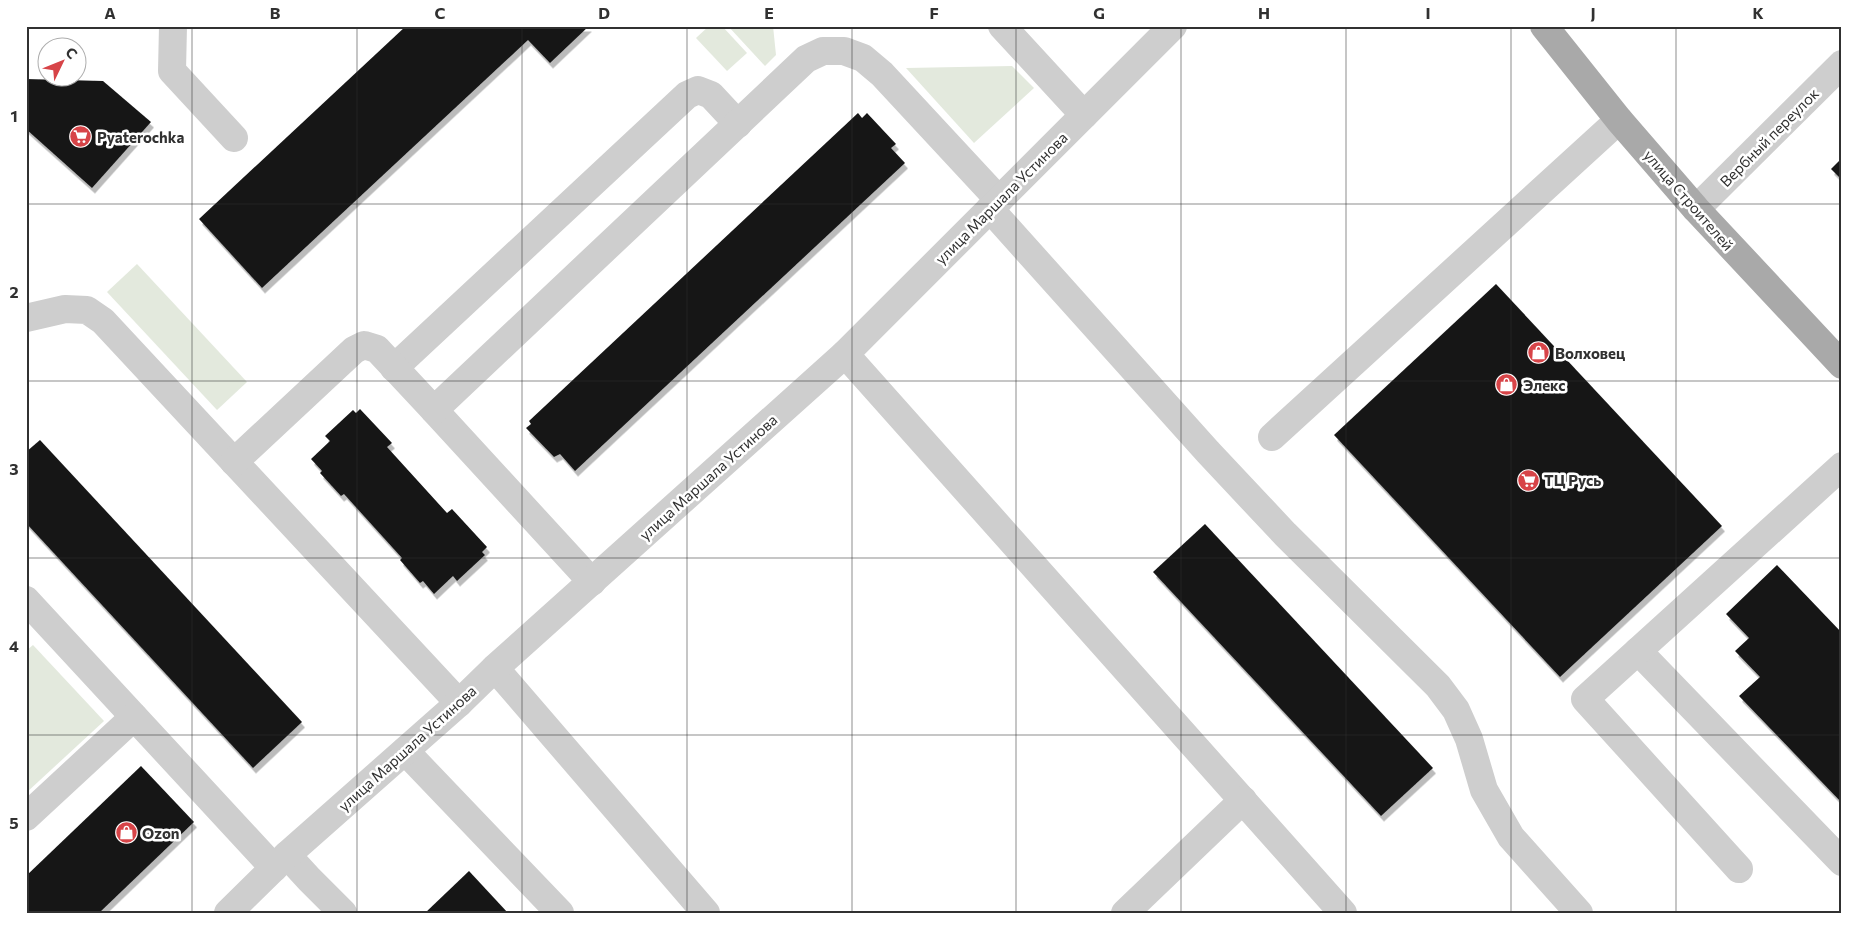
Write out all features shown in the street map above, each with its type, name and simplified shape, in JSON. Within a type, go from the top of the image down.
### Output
[{"type":"main road","name":"улица Строителей","points":[[1544,26],[1619,120],[1696,209],[1842,365]]},
{"type":"street","points":[[173,26],[172,71],[234,138]]},
{"type":"street","points":[[1002,26],[1084,115]]},
{"type":"street","name":"улица Маршала Устинова","points":[[228,913],[281,861],[845,354],[1173,26]]},
{"type":"street","points":[[434,410],[806,59],[823,51],[844,52],[863,58],[882,74],[1208,452],[1278,528],[1438,686],[1456,710],[1469,739],[1484,790],[1511,837],[1580,913]]},
{"type":"street","name":"Вербный переулок","points":[[1696,209],[1842,64]]},
{"type":"street","points":[[394,368],[686,95],[698,90],[711,95],[738,124]]},
{"type":"street","points":[[1272,437],[1619,120]]},
{"type":"street","points":[[26,318],[65,309],[87,310],[102,321],[459,703]]},
{"type":"street","points":[[234,462],[354,350],[364,345],[377,349],[592,582]]},
{"type":"street","points":[[845,354],[1343,913]]},
{"type":"street","points":[[1739,869],[1585,699],[1842,466]]},
{"type":"street","points":[[28,607],[134,717],[281,861],[308,879],[343,913]]},
{"type":"street","points":[[1638,651],[1842,862]]},
{"type":"street","points":[[495,668],[706,913]]},
{"type":"street","points":[[26,817],[134,717]]},
{"type":"street","points":[[405,751],[560,913]]},
{"type":"street","points":[[1125,913],[1243,800]]},
{"type":"shaded area","points":[[709,26],[722,26],[747,53],[727,71],[696,38]]},
{"type":"shaded area","points":[[728,26],[773,26],[776,55],[765,66]]},
{"type":"shaded area","points":[[1012,66],[1034,88],[974,143],[906,68]]},
{"type":"shaded area","points":[[137,264],[247,382],[217,410],[107,292]]},
{"type":"shaded area","points":[[33,645],[104,721],[26,793],[26,651]]},
{"type":"building","points":[[406,26],[589,26],[550,63],[528,40],[262,288],[199,219]]},
{"type":"building","points":[[26,79],[38,79],[38,88],[88,88],[88,81],[103,81],[151,122],[92,188],[26,129]]},
{"type":"building","points":[[858,113],[862,118],[867,113],[896,144],[891,148],[905,163],[575,471],[560,454],[554,457],[526,428],[531,424],[529,421]]},
{"type":"building","points":[[1842,158],[1842,180],[1831,169]]},
{"type":"building","name":"ТЦ Русь","points":[[1496,284],[1722,526],[1560,677],[1334,435]]},
{"type":"building","points":[[360,409],[392,443],[387,447],[447,513],[452,509],[487,547],[482,552],[485,555],[457,581],[453,576],[434,594],[423,581],[420,583],[400,560],[402,558],[344,494],[341,496],[320,473],[322,471],[311,459],[330,441],[325,436],[353,410],[356,413]]},
{"type":"building","points":[[40,440],[302,722],[253,768],[26,523],[26,452]]},
{"type":"building","points":[[1205,524],[1433,768],[1381,816],[1153,572]]},
{"type":"building","points":[[1777,565],[1842,633],[1842,803],[1739,696],[1760,677],[1735,651],[1749,638],[1726,614]]},
{"type":"building","points":[[141,766],[194,822],[99,913],[26,913],[26,876]]},
{"type":"building","points":[[469,871],[508,913],[425,913]]},
{"type":"place","name":"Pyaterochka","points":[[81,137]]},
{"type":"place","name":"Волховец","points":[[1539,353]]},
{"type":"place","name":"Элекс","points":[[1507,385]]},
{"type":"place","name":"ТЦ Русь","points":[[1528,480]]},
{"type":"place","name":"Ozon","points":[[126,833]]}]
